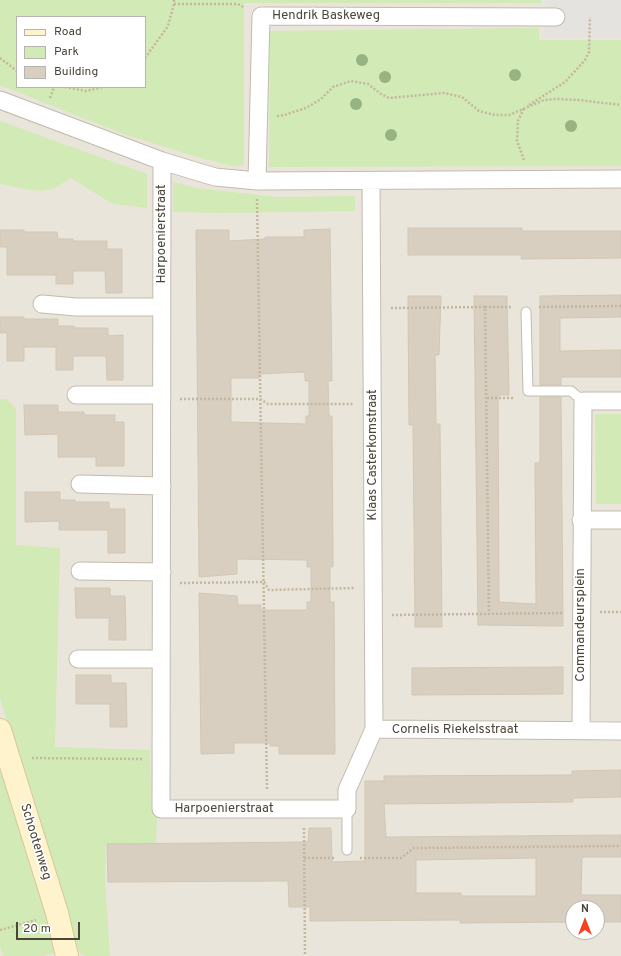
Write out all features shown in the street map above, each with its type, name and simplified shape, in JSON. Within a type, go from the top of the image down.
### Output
[{"type":"street","name":"Hendrik Baskeweg","points":[[257,180],[261,16],[556,17]]},
{"type":"street","points":[[0,100],[162,161],[215,177],[257,180],[371,181],[621,179]]},
{"type":"street","name":"Harpoenierstraat","points":[[162,161],[161,809],[347,809]]},
{"type":"street","name":"Klaas Casterkomstraat","points":[[371,181],[374,729]]},
{"type":"street","points":[[42,304],[76,307],[162,307]]},
{"type":"street","points":[[76,395],[162,395]]},
{"type":"street","points":[[583,401],[621,401]]},
{"type":"street","name":"Commandeursplein","points":[[581,730],[581,520],[583,401]]},
{"type":"street","points":[[80,484],[162,486]]},
{"type":"street","points":[[581,520],[621,520]]},
{"type":"street","points":[[80,571],[162,572]]},
{"type":"street","points":[[78,659],[161,659]]},
{"type":"street","name":"Cornelis Riekelsstraat","points":[[347,809],[347,790],[374,729],[621,730]]},
{"type":"street","name":"Schootenweg","points":[[0,730],[57,914],[67,956]]},
{"type":"lane","points":[[526,312],[528,391],[572,391],[583,401]]},
{"type":"lane","points":[[347,809],[347,850]]},
{"type":"path","points":[[146,57],[168,26],[174,0]]},
{"type":"path","points":[[174,4],[238,4],[261,16]]},
{"type":"path","points":[[530,180],[517,141],[518,121],[524,108],[565,82],[585,60],[589,52],[590,17]]},
{"type":"path","points":[[0,58],[16,70]]},
{"type":"path","points":[[258,119],[284,115],[306,108],[321,99],[333,88],[351,81],[368,84],[389,98],[444,93],[462,97],[479,111],[495,115],[509,115],[544,100],[557,99],[621,105]]},
{"type":"path","points":[[71,88],[86,91],[99,88]]},
{"type":"path","points":[[257,180],[268,809]]},
{"type":"path","points":[[372,308],[523,307],[526,312],[529,307],[621,306]]},
{"type":"path","points":[[485,307],[489,614]]},
{"type":"path","points":[[486,398],[517,398],[528,391]]},
{"type":"path","points":[[162,395],[182,400],[260,399],[268,404],[372,404]]},
{"type":"path","points":[[162,572],[176,584],[264,582]]},
{"type":"path","points":[[264,582],[269,590],[373,588]]},
{"type":"path","points":[[373,615],[621,612]]},
{"type":"path","points":[[10,761],[28,758],[161,760]]},
{"type":"path","points":[[304,809],[305,956]]},
{"type":"path","points":[[304,858],[343,858],[347,850],[358,858],[401,858],[414,848],[621,846]]},
{"type":"path","points":[[0,930],[57,914]]},
{"type":"shaded area","points":[[140,0],[621,0],[621,956],[0,956],[0,62],[16,86],[16,88],[146,88],[146,16],[145,16]]},
{"type":"shaded area","points":[[545,0],[621,0],[621,38],[544,38]]},
{"type":"green space","points":[[0,0],[541,0],[541,3],[244,3],[244,166],[231,166],[123,134],[0,85]]},
{"type":"green space","points":[[539,28],[539,40],[621,40],[621,166],[269,167],[270,31]]},
{"type":"green space","points":[[0,121],[147,174],[147,208],[113,204],[71,178],[53,189],[40,191],[0,184]]},
{"type":"green space","points":[[173,182],[196,188],[277,197],[355,196],[355,211],[222,213],[173,212]]},
{"type":"green space","points":[[0,399],[7,399],[16,409],[16,545],[60,548],[55,747],[150,750],[151,807],[154,816],[157,818],[156,845],[106,844],[105,881],[110,956],[85,956],[80,953],[62,904],[0,698]]},
{"type":"green space","points":[[595,414],[621,414],[621,504],[596,504]]},
{"type":"green space","points":[[0,757],[60,951],[43,956],[3,956],[0,946]]},
{"type":"building","points":[[408,228],[522,228],[522,231],[621,231],[621,258],[521,259],[522,255],[408,255]]},
{"type":"building","points":[[330,229],[332,381],[328,381],[329,416],[332,416],[333,567],[330,567],[330,602],[334,602],[335,754],[279,754],[279,746],[270,746],[270,743],[234,743],[234,753],[201,754],[199,593],[237,596],[238,605],[261,605],[261,610],[307,610],[307,602],[311,602],[311,567],[307,567],[307,560],[237,559],[237,574],[199,577],[196,230],[229,230],[229,241],[265,239],[265,237],[304,237],[304,230]],"holes":[[[305,372],[305,381],[309,381],[309,416],[306,416],[306,424],[231,422],[231,378],[259,378],[259,374]]]},
{"type":"building","points":[[0,230],[57,232],[58,239],[73,239],[73,241],[107,241],[107,249],[122,249],[122,293],[106,293],[105,271],[73,271],[73,284],[56,284],[56,275],[7,275],[7,247],[0,247]]},
{"type":"building","points":[[621,295],[621,317],[560,318],[560,351],[621,350],[621,377],[561,377],[561,385],[540,385],[540,296]]},
{"type":"building","points":[[408,296],[441,296],[439,355],[435,355],[436,424],[440,424],[442,627],[415,627],[413,425],[409,425]]},
{"type":"building","points":[[474,296],[507,296],[509,395],[498,395],[499,602],[536,604],[535,463],[540,463],[540,397],[561,397],[563,626],[478,625]]},
{"type":"building","points":[[0,317],[58,319],[58,326],[74,326],[74,328],[108,328],[108,336],[123,335],[123,380],[107,380],[106,356],[73,356],[73,370],[56,370],[56,347],[24,347],[24,361],[7,361],[7,333],[0,333]]},
{"type":"building","points":[[24,405],[58,405],[58,412],[84,412],[84,415],[115,415],[115,422],[124,422],[124,466],[96,466],[96,457],[58,457],[58,434],[25,435]]},
{"type":"building","points":[[25,492],[60,492],[60,500],[75,500],[75,502],[109,502],[109,509],[125,509],[125,553],[108,553],[108,530],[59,530],[59,521],[25,522]]},
{"type":"building","points":[[75,588],[110,588],[110,596],[125,596],[126,640],[109,640],[109,618],[76,618]]},
{"type":"building","points":[[563,667],[563,694],[412,695],[412,668]]},
{"type":"building","points":[[76,675],[111,675],[111,683],[126,683],[127,727],[110,727],[110,704],[76,704]]},
{"type":"building","points":[[621,770],[621,797],[573,798],[573,802],[384,804],[386,837],[621,835],[621,857],[582,857],[581,895],[621,895],[621,922],[605,922],[605,900],[565,900],[565,922],[460,923],[460,920],[310,921],[310,907],[289,907],[288,881],[108,882],[107,844],[308,842],[309,828],[331,828],[332,862],[365,861],[365,781],[384,781],[384,776],[572,775],[572,771]],"holes":[[[536,858],[536,896],[461,896],[461,893],[416,893],[416,860]]]}]
